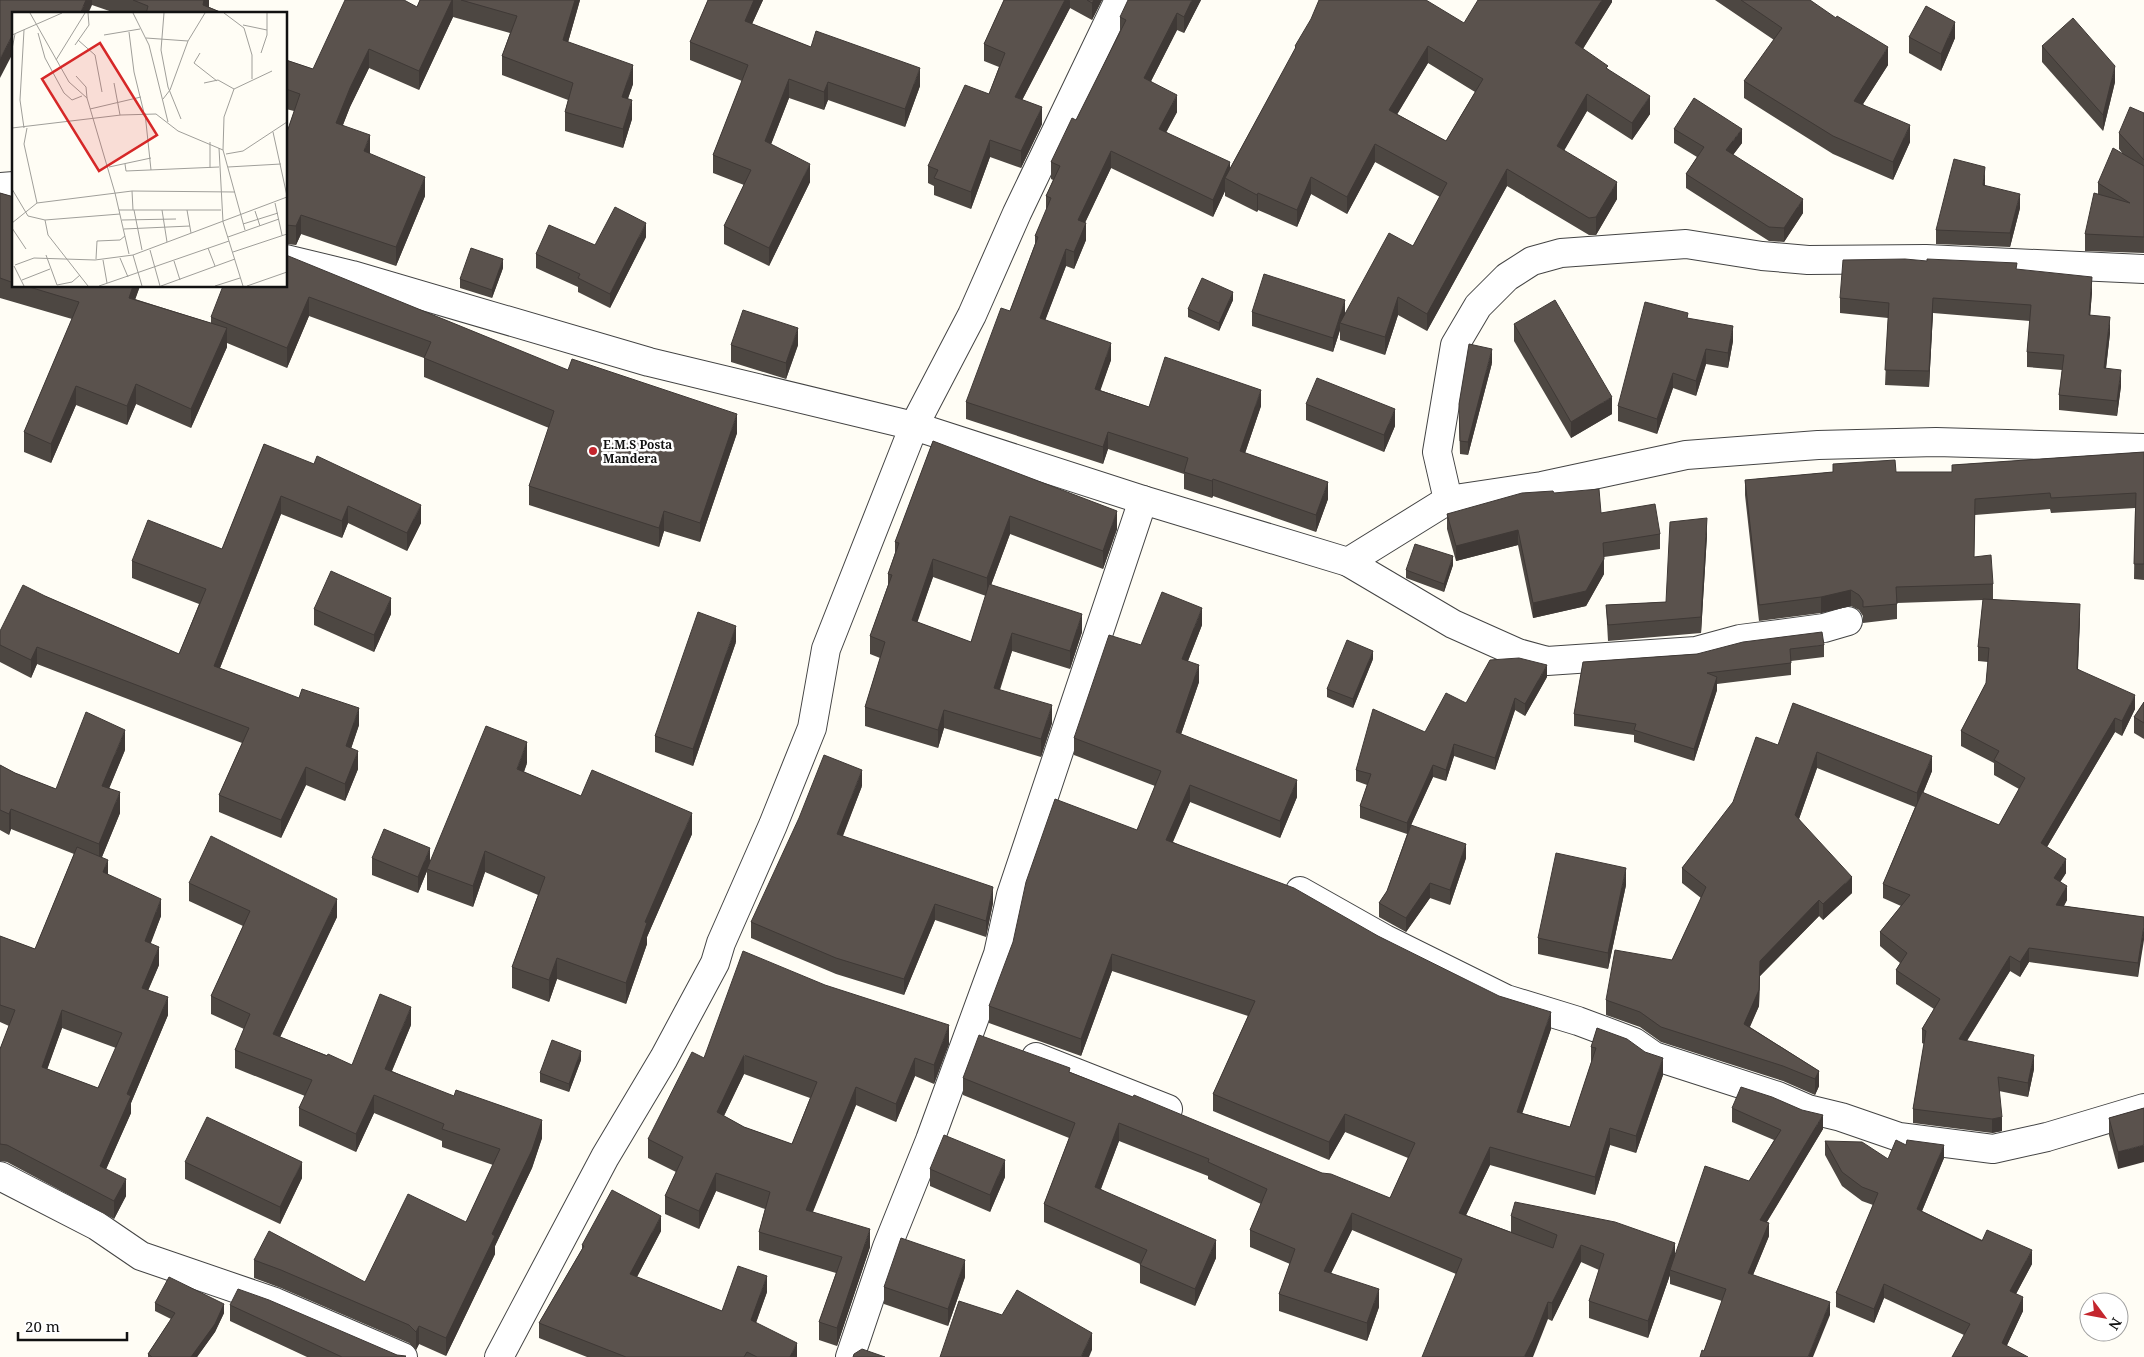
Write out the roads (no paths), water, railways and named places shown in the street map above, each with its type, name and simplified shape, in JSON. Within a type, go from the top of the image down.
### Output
[{"type":"street","points":[[499,1357],[605,1157],[664,1058],[715,963],[721,943],[773,825],[812,728],[826,648],[914,426],[972,316],[1017,213],[1118,0]]},
{"type":"street","points":[[1448,500],[1437,452],[1455,345],[1478,306],[1506,278],[1532,261],[1561,252],[1686,244],[1762,256],[1808,260],[1926,259],[2144,269]]},
{"type":"street","points":[[288,259],[352,275],[650,362],[914,426],[1143,500],[1348,562],[1453,624],[1518,653],[1547,662],[1696,651],[1740,639],[1824,628],[1848,621]]},
{"type":"street","points":[[1348,562],[1448,500],[1542,486],[1686,455],[1818,445],[1936,442],[2144,448]]},
{"type":"street","points":[[850,1357],[886,1247],[930,1140],[998,954],[1011,896],[1143,500]]},
{"type":"street","points":[[1300,891],[1385,939],[1506,999],[1578,1021],[1634,1042],[1654,1056],[1778,1096],[1808,1109],[1841,1117],[1899,1137],[1993,1149],[2048,1137],[2144,1108]]},
{"type":"street","points":[[721,943],[748,954]]},
{"type":"street","points":[[941,1023],[1086,1075],[1187,1117]]},
{"type":"street","points":[[0,1176],[97,1226],[141,1256],[275,1302],[403,1357]]},
{"type":"place","name":"E.M.S Posta Mandera","points":[[593,451]]}]
